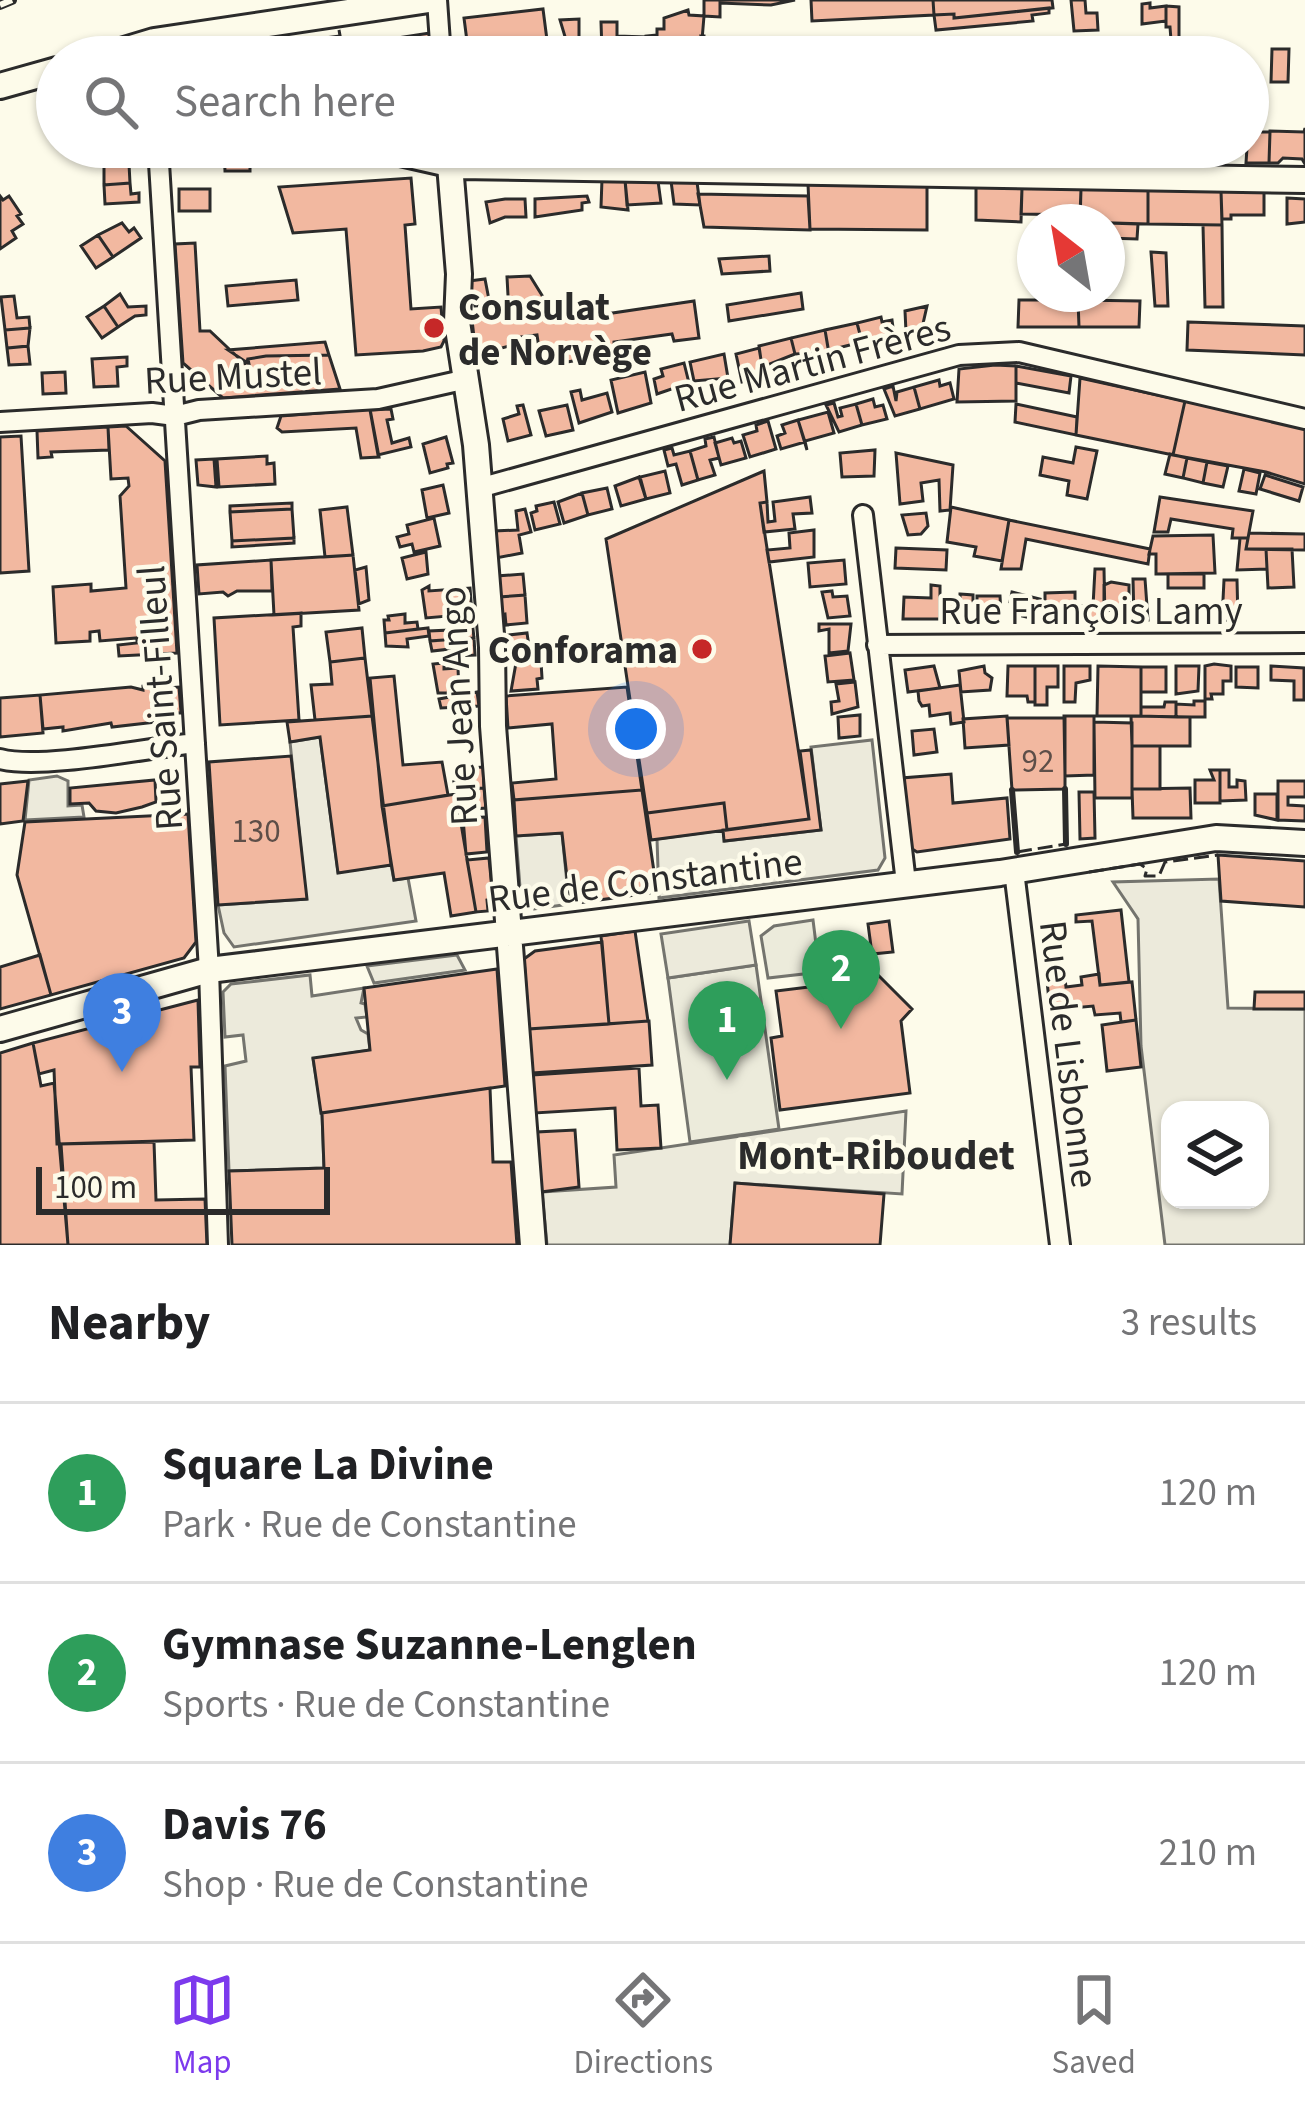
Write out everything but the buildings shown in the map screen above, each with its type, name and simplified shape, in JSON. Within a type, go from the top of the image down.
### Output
[{"type":"street","points":[[188,36],[433,0],[439,36]]},
{"type":"street","points":[[0,86],[36,76]]},
{"type":"street","name":"Rue Saint-Filleul","points":[[159,168],[207,930],[218,1245]]},
{"type":"street","name":"Rue Jean Ango","points":[[450,168],[459,274],[457,322],[479,488],[533,1245]]},
{"type":"street","points":[[877,168],[1305,180]]},
{"type":"street","name":"Rue Martin Frères","points":[[479,488],[958,355],[989,351],[1019,352],[1305,419]]},
{"type":"street","name":"Rue Mustel","points":[[0,422],[152,412],[175,416],[199,410],[378,399],[467,380]]},
{"type":"street","points":[[863,515],[906,884]]},
{"type":"street","name":"Rue François Lamy","points":[[877,645],[1305,643]]},
{"type":"street","points":[[0,759],[49,760],[195,743]]},
{"type":"street","name":"Rue de Constantine","points":[[0,1029],[209,970],[1014,871],[1216,838],[1305,843]]},
{"type":"street","name":"Rue de Lisbonne","points":[[1014,871],[1060,1245]]},
{"type":"shaded area","points":[[320,737],[338,872],[391,865],[394,880],[408,878],[416,921],[234,947],[224,933],[218,905],[306,899],[290,742]]},
{"type":"shaded area","points":[[872,740],[885,858],[878,870],[659,898],[657,839],[723,830],[725,841],[821,830],[811,747]]},
{"type":"shaded area","points":[[57,776],[68,781],[68,806],[82,805],[84,817],[25,820],[29,780]]},
{"type":"shaded area","points":[[562,833],[567,883],[563,885],[570,904],[534,909],[521,900],[516,836]]},
{"type":"shaded area","points":[[1219,879],[1228,1008],[1305,1009],[1305,1245],[1165,1245],[1141,1046],[1138,919],[1113,882]]},
{"type":"shaded area","points":[[813,920],[819,968],[768,978],[761,936],[774,926]]},
{"type":"shaded area","points":[[749,921],[756,965],[668,978],[661,934]]},
{"type":"shaded area","points":[[457,955],[465,970],[374,983],[367,966]]},
{"type":"shaded area","points":[[756,965],[779,1129],[690,1142],[668,978]]},
{"type":"shaded area","points":[[310,975],[312,996],[364,988],[361,1003],[367,1017],[356,1018],[368,1034],[370,1050],[313,1059],[324,1168],[229,1171],[225,1066],[246,1061],[243,1035],[225,1037],[223,992],[231,984]]},
{"type":"shaded area","points":[[906,1111],[902,1194],[735,1183],[730,1245],[547,1245],[542,1192],[616,1187],[614,1155]]},
{"type":"railway","points":[[0,5],[12,0]]},
{"type":"fence","points":[[1017,852],[1066,844]]},
{"type":"fence","points":[[1089,872],[1140,864],[1147,869],[1145,876],[1159,876],[1165,862],[1218,855]]},
{"type":"wall","points":[[1065,789],[1066,844]]},
{"type":"wall","points":[[1012,790],[1017,852]]},
{"type":"place","name":"Consulat de Norvège","points":[[434,328]]},
{"type":"place","name":"Conforama","points":[[702,649]]},
{"type":"place","name":"Gymnase Suzanne-Lenglen","points":[[841,1029]]},
{"type":"place","name":"Davis 76","points":[[122,1072]]},
{"type":"place","name":"Square La Divine","points":[[727,1080]]},
{"type":"district","name":"Mont-Riboudet","points":[[876,1154]]}]
